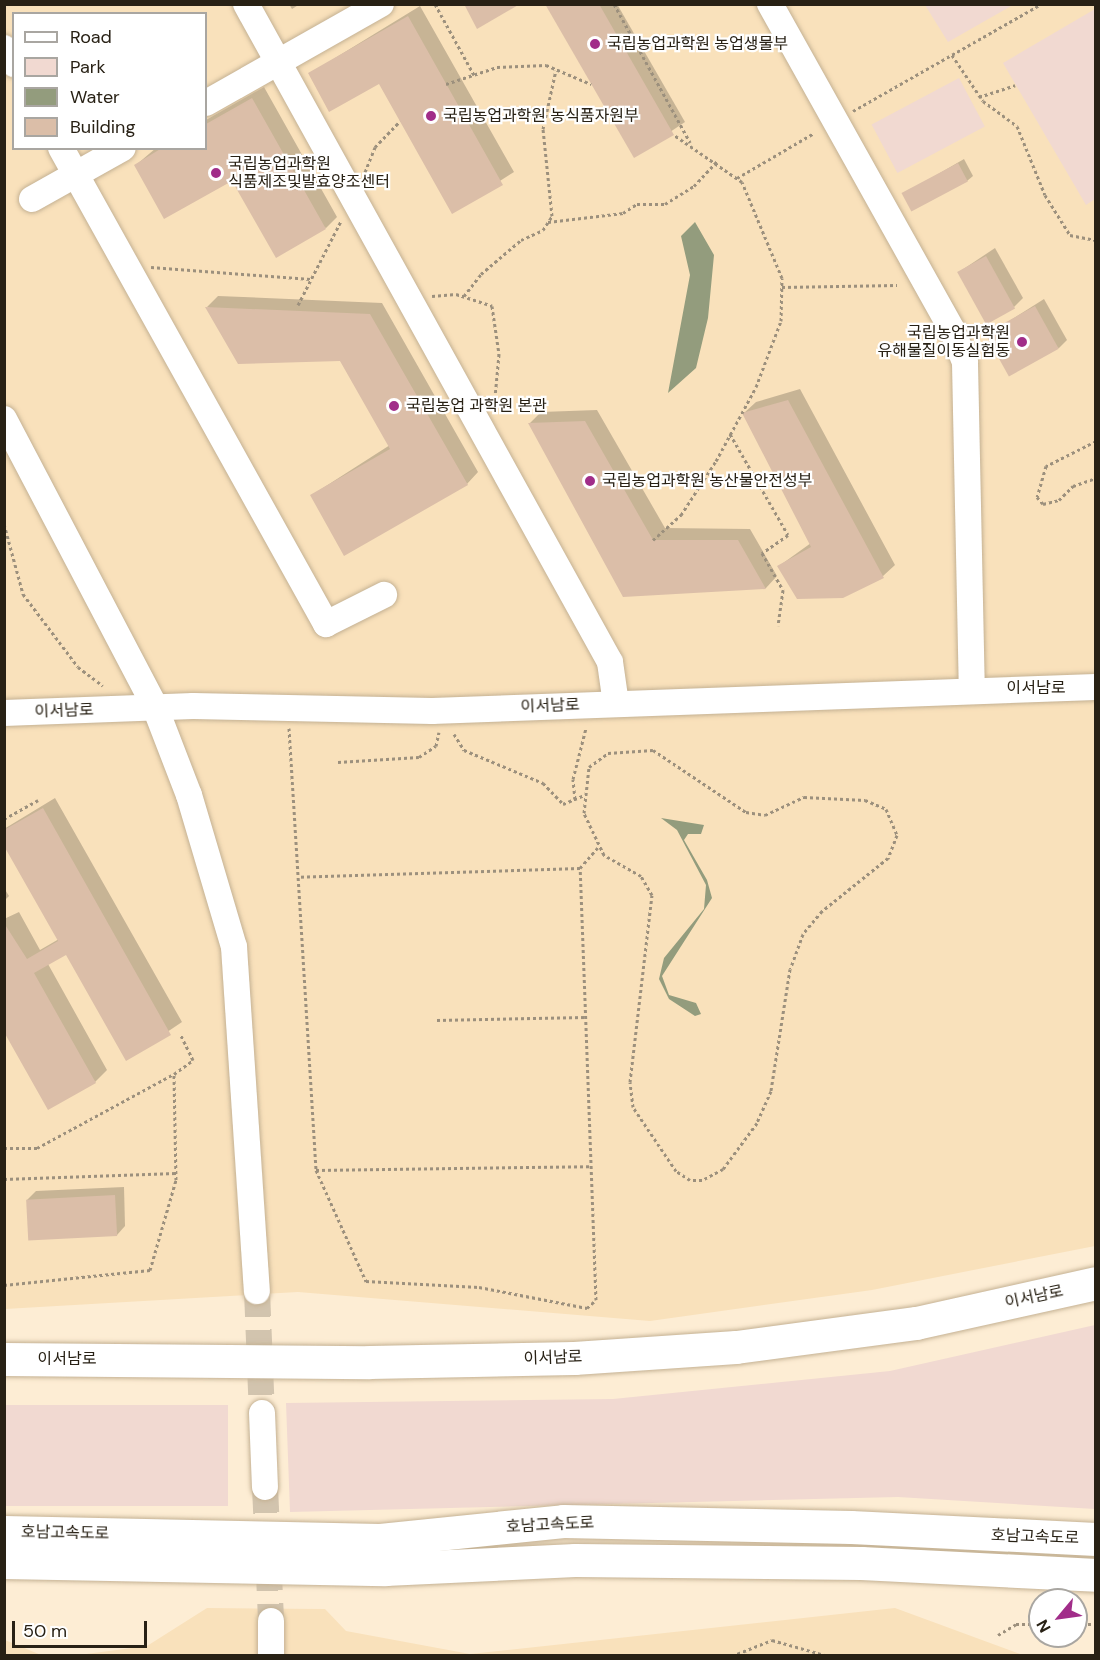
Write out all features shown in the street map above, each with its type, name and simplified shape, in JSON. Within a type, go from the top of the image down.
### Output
[{"type":"main road","name":"이서남로","points":[[4,1359],[300,1362],[655,1353],[916,1323],[1095,1283]]},
{"type":"main road","name":"호남고속도로","points":[[4,1532],[380,1540],[563,1521],[851,1527],[1095,1539]]},
{"type":"main road","points":[[1023,1537],[1025,1524],[1095,1522]]},
{"type":"main road","name":"호남고속도로","points":[[4,1562],[385,1569],[575,1560],[849,1563],[1095,1575]]},
{"type":"lane","points":[[246,4],[610,662],[616,704]]},
{"type":"lane","points":[[207,102],[381,4]]},
{"type":"lane","points":[[770,4],[952,330],[965,363],[972,688]]},
{"type":"lane","points":[[4,48],[12,61]]},
{"type":"lane","points":[[62,150],[326,624],[384,595]]},
{"type":"lane","points":[[32,199],[120,150]]},
{"type":"lane","points":[[4,419],[156,707],[189,795],[234,947],[257,1291]]},
{"type":"lane","name":"이서남로","points":[[4,713],[156,707],[443,710],[972,688],[1095,687]]},
{"type":"lane","points":[[262,1413],[265,1487]]},
{"type":"lane","points":[[271,1621],[271,1656]]},
{"type":"path","points":[[435,4],[474,75]]},
{"type":"path","points":[[614,4],[690,142]]},
{"type":"path","points":[[849,114],[1041,4]]},
{"type":"path","points":[[952,55],[979,97],[1017,126],[1045,195],[1070,235],[1095,240]]},
{"type":"path","points":[[446,84],[497,67],[556,69],[591,84]]},
{"type":"path","points":[[548,222],[553,190],[543,129],[556,69]]},
{"type":"path","points":[[979,97],[1015,85]]},
{"type":"path","points":[[298,305],[353,198],[375,147],[400,120]]},
{"type":"path","points":[[737,178],[814,134]]},
{"type":"path","points":[[653,540],[681,515],[730,434],[756,387],[781,321],[782,287],[737,178],[690,142],[674,135]]},
{"type":"path","points":[[464,296],[481,274],[548,222],[611,215],[637,204],[665,204],[694,186],[717,161]]},
{"type":"path","points":[[126,265],[311,279]]},
{"type":"path","points":[[782,287],[897,285]]},
{"type":"path","points":[[409,299],[464,296],[492,306],[499,354],[491,447]]},
{"type":"path","points":[[730,434],[788,535],[762,553],[783,590],[778,626]]},
{"type":"path","points":[[1095,441],[1046,466],[1037,497],[1043,504],[1059,500],[1073,486],[1095,478]]},
{"type":"path","points":[[4,524],[23,594],[78,667],[103,686]]},
{"type":"path","points":[[288,708],[316,1170],[366,1281],[479,1287],[587,1308],[596,1300],[580,868],[599,846]]},
{"type":"path","points":[[338,762],[419,758],[436,746],[443,710]]},
{"type":"path","points":[[575,799],[573,779],[587,724]]},
{"type":"path","points":[[453,734],[464,750],[543,783],[563,804],[584,795]]},
{"type":"path","points":[[653,750],[746,812],[765,815],[804,797],[865,800],[886,809],[897,835],[888,858],[822,911],[803,934],[790,969],[771,1091],[757,1123],[723,1169],[702,1180],[690,1180],[676,1171],[633,1107],[630,1082],[652,894],[641,876],[599,846],[584,813],[584,795],[589,767],[608,753],[653,750]]},
{"type":"path","points":[[4,819],[38,800]]},
{"type":"path","points":[[298,877],[580,868]]},
{"type":"path","points":[[437,1020],[586,1017]]},
{"type":"path","points":[[4,1148],[37,1148],[174,1074],[193,1060],[181,1035]]},
{"type":"path","points":[[4,1285],[150,1270],[176,1173],[174,1074]]},
{"type":"path","points":[[316,1170],[591,1166]]},
{"type":"path","points":[[4,1179],[176,1173]]},
{"type":"path","points":[[998,1635],[1016,1624],[1028,1624]]},
{"type":"path","points":[[732,1656],[772,1640],[828,1656]]},
{"type":"shaded area","points":[[5,5],[1095,5],[1095,1246],[872,1290],[650,1321],[298,1292],[5,1309]]},
{"type":"shaded area","points":[[207,1608],[325,1609],[346,1631],[470,1654],[895,1608],[1023,1655],[71,1656],[147,1646]]},
{"type":"shaded area","points":[[5,1640],[41,1655],[5,1655]]},
{"type":"green space","points":[[925,5],[1013,5],[948,42]]},
{"type":"green space","points":[[1095,9],[1095,199],[1086,205],[1003,63]]},
{"type":"green space","points":[[959,78],[985,127],[897,173],[872,124]]},
{"type":"green space","points":[[1095,1325],[1095,1509],[898,1497],[290,1512],[286,1403],[613,1399],[890,1371]]},
{"type":"green space","points":[[5,1405],[228,1405],[228,1506],[5,1506]]},
{"type":"water","points":[[695,222],[714,255],[708,318],[696,368],[668,393],[690,275],[681,236]]},
{"type":"water","points":[[661,818],[704,825],[701,834],[688,834],[684,840],[707,880],[712,898],[662,976],[669,995],[696,1003],[701,1014],[695,1016],[669,999],[659,979],[664,958],[704,909],[706,885],[677,830]]},
{"type":"building","points":[[464,4],[520,4],[477,29]]},
{"type":"building","name":"국립농업과학원 농업생물부","points":[[545,4],[599,4],[674,135],[634,158]]},
{"type":"building","name":"국립농업과학원 농식품자원부","points":[[408,16],[503,185],[452,214],[379,84],[329,112],[308,73]]},
{"type":"building","name":"국립농업과학원 식품제조및발효양조센터","points":[[252,98],[326,229],[276,258],[232,181],[164,219],[134,165],[159,150],[207,150],[207,123]]},
{"type":"building","points":[[958,163],[968,182],[911,212],[901,193]]},
{"type":"building","points":[[986,256],[1015,308],[986,324],[957,272]]},
{"type":"building","name":"국립농업과학원 유해물질이동실험동","points":[[1035,306],[1059,349],[1009,376],[985,334]]},
{"type":"building","name":"국립농업 과학원 본관","points":[[205,307],[370,314],[468,485],[344,556],[310,495],[390,449],[340,361],[238,364]]},
{"type":"building","points":[[788,400],[884,578],[843,598],[797,599],[777,566],[811,547],[742,413]]},
{"type":"building","name":"국립농업과학원 농산물안전성부","points":[[585,421],[653,540],[738,540],[766,589],[623,597],[528,423]]},
{"type":"building","points":[[43,808],[171,1035],[126,1061],[66,955],[34,973],[96,1083],[48,1110],[4,1032],[4,923],[27,959],[58,941],[4,846],[4,830]]},
{"type":"building","points":[[115,1195],[117,1236],[28,1241],[26,1200]]},
{"type":"tunnel","points":[[257,1291],[262,1413]]},
{"type":"tunnel","points":[[265,1487],[271,1621]]},
{"type":"place","name":"국립농업과학원 농업생물부","points":[[595,44]]},
{"type":"place","name":"국립농업과학원 농식품자원부","points":[[431,116]]},
{"type":"place","name":"국립농업과학원 식품제조및발효양조센터","points":[[216,173]]},
{"type":"place","name":"국립농업과학원 유해물질이동실험동","points":[[1022,342]]},
{"type":"place","name":"국립농업 과학원 본관","points":[[394,406]]},
{"type":"place","name":"국립농업과학원 농산물안전성부","points":[[590,481]]}]
